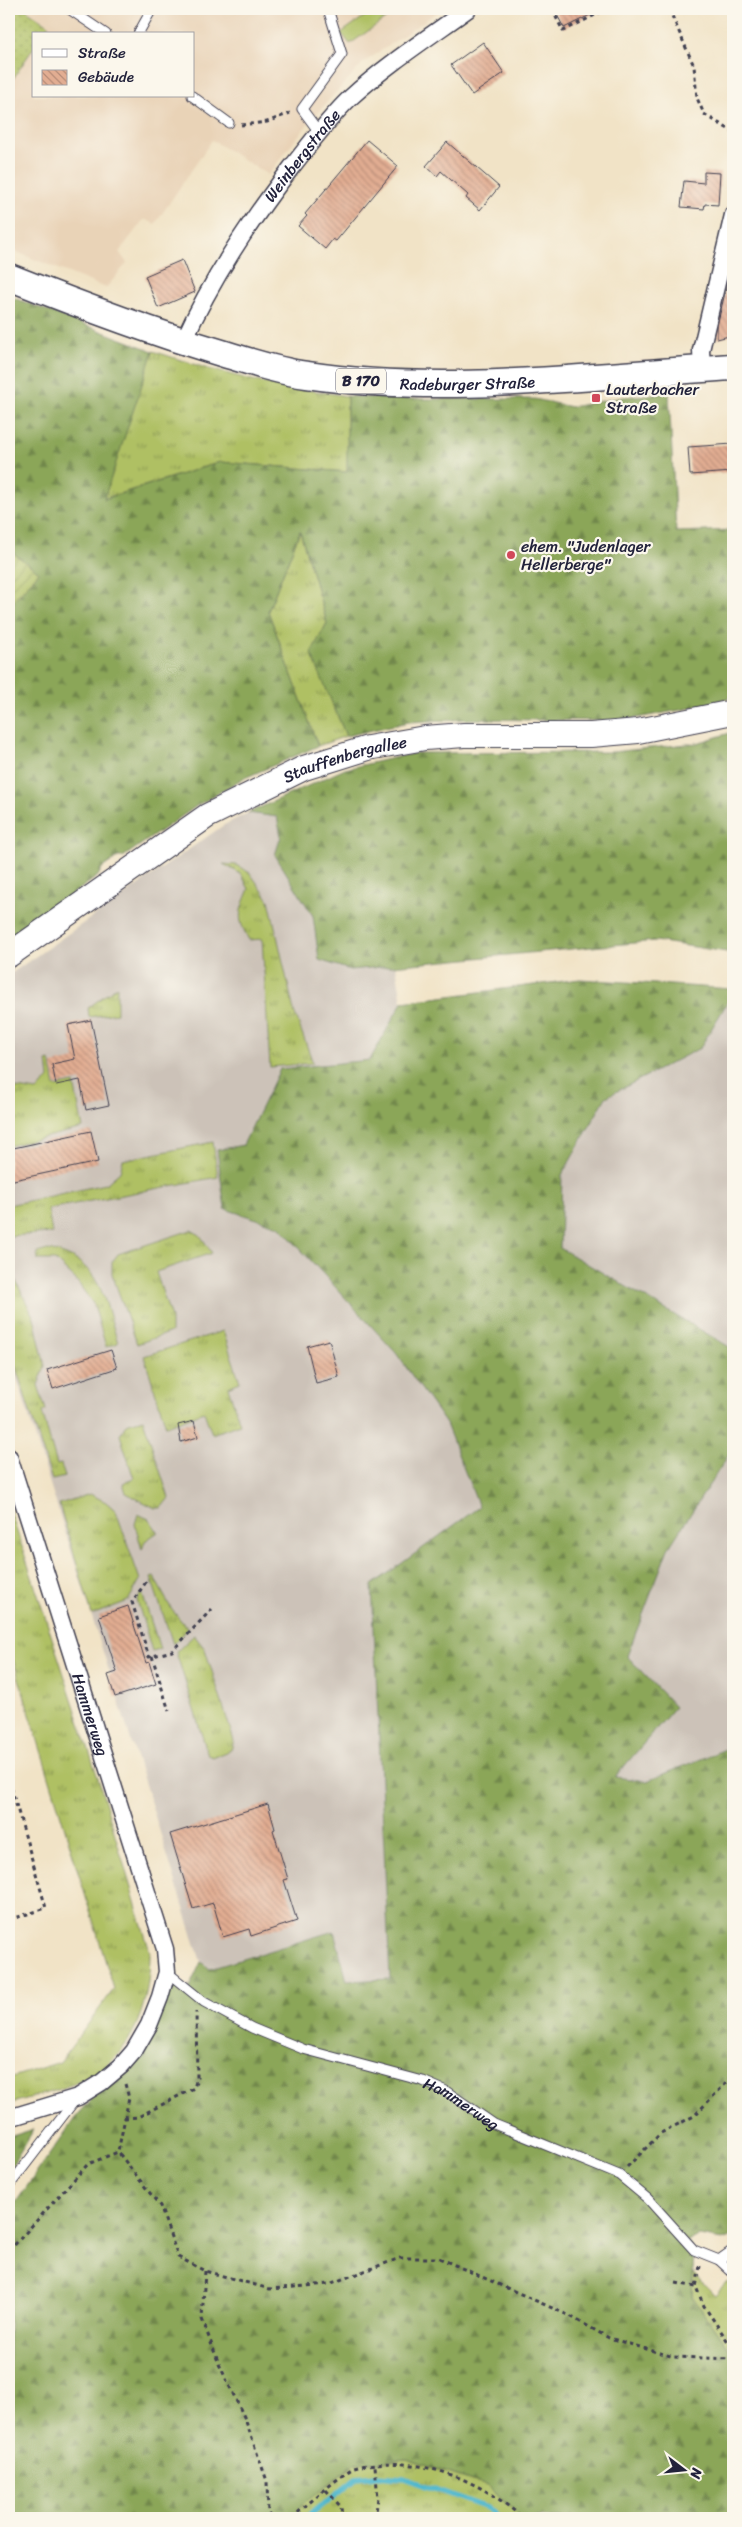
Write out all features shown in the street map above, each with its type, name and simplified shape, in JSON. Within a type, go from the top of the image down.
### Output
[{"type":"main road","name":"Radeburger Straße","points":[[9,277],[90,309],[183,342],[253,363],[305,375],[403,384],[451,384],[599,378],[733,367]]},
{"type":"main road","name":"Stauffenbergallee","points":[[9,955],[207,816],[304,768],[368,748],[425,738],[464,735],[601,735],[682,724],[733,712]]},
{"type":"street","name":"Weinbergstraße","points":[[183,342],[219,270],[256,214],[319,132],[350,98],[468,9]]},
{"type":"street","points":[[702,369],[701,350],[733,215]]},
{"type":"street","name":"Hammerweg","points":[[9,1461],[165,1948],[167,1972],[149,2026],[134,2051],[121,2066],[102,2082],[78,2097],[9,2118]]},
{"type":"lane","points":[[69,9],[103,32]]},
{"type":"lane","points":[[139,32],[152,9]]},
{"type":"lane","points":[[319,132],[302,109],[342,54],[328,9]]},
{"type":"lane","points":[[195,98],[229,123]]},
{"type":"lane","name":"Hammerweg","points":[[167,1972],[204,2002],[252,2028],[303,2048],[423,2081],[446,2091],[494,2124],[619,2175],[648,2199],[694,2250],[719,2260],[733,2274]]},
{"type":"lane","points":[[9,2186],[78,2097]]},
{"type":"lane","points":[[719,2260],[733,2250]]},
{"type":"path","points":[[552,9],[563,31],[607,9]]},
{"type":"path","points":[[669,9],[694,66],[697,98],[704,114],[733,132]]},
{"type":"path","points":[[229,123],[246,125],[266,122],[302,109]]},
{"type":"path","points":[[146,1582],[132,1602],[149,1657],[172,1651],[212,1609]]},
{"type":"path","points":[[152,1656],[169,1711]]},
{"type":"path","points":[[9,1780],[46,1908],[9,1920]]},
{"type":"path","points":[[124,2118],[138,2117],[194,2088],[197,2078],[195,2013],[204,2002]]},
{"type":"path","points":[[121,2066],[129,2098],[118,2152],[160,2206],[178,2257],[205,2271],[270,2289],[329,2284],[400,2258],[439,2258],[568,2315],[609,2338],[674,2357],[733,2359]]},
{"type":"path","points":[[619,2175],[660,2134],[694,2116],[733,2076]]},
{"type":"path","points":[[9,2251],[50,2203],[88,2164],[118,2152]]},
{"type":"path","points":[[703,2254],[696,2287],[704,2306],[733,2349]]},
{"type":"path","points":[[205,2271],[202,2319],[219,2364],[245,2419],[267,2481],[268,2514],[272,2518]]},
{"type":"path","points":[[676,2283],[696,2287]]},
{"type":"path","points":[[292,2518],[353,2468],[402,2463],[430,2468],[483,2489],[522,2518]]},
{"type":"path","points":[[375,2466],[378,2498],[375,2518]]},
{"type":"path","points":[[326,2490],[341,2507],[342,2518]]},
{"type":"shaded area","points":[[9,9],[442,9],[363,63],[310,121],[268,175],[212,140],[155,224],[144,219],[119,252],[127,263],[106,288],[9,249]]},
{"type":"shaded area","points":[[248,813],[277,817],[281,836],[275,855],[313,916],[319,960],[350,970],[396,966],[402,1002],[370,1060],[280,1069],[243,1145],[218,1150],[225,1209],[279,1226],[396,1353],[446,1424],[479,1507],[372,1585],[390,1979],[347,1981],[333,1931],[210,1969],[201,1962],[9,1354],[9,975],[224,825]]},
{"type":"shaded area","points":[[733,993],[733,1349],[560,1249],[562,1175],[606,1097],[700,1048]]},
{"type":"shaded area","points":[[733,1448],[733,1746],[647,1781],[614,1777],[675,1707],[627,1656],[668,1549]]},
{"type":"green space","points":[[9,9],[25,9],[49,25],[44,32],[32,32],[32,50],[9,85]]},
{"type":"green space","points":[[375,9],[399,9],[350,44],[341,33]]},
{"type":"green space","points":[[9,296],[153,351],[104,499],[220,462],[347,472],[347,396],[396,399],[535,399],[571,407],[623,397],[669,393],[676,532],[733,530],[733,697],[686,709],[620,721],[472,719],[408,722],[346,736],[311,653],[327,623],[300,531],[268,611],[318,746],[240,780],[198,805],[123,857],[118,857],[102,868],[98,876],[9,940],[9,607],[39,572],[9,550]]},
{"type":"green space","points":[[153,351],[209,369],[264,383],[347,396],[348,472],[220,462],[103,499]]},
{"type":"green space","points":[[300,531],[327,623],[312,653],[346,736],[318,746],[268,611]]},
{"type":"green space","points":[[9,550],[39,572],[9,607]]},
{"type":"green space","points":[[733,732],[733,953],[655,941],[350,970],[319,960],[313,916],[275,855],[281,836],[277,817],[248,813],[345,769],[415,753],[612,752],[697,743]]},
{"type":"green space","points":[[223,864],[236,865],[250,873],[269,900],[294,1011],[313,1063],[270,1067],[262,939],[249,940],[242,926],[240,915],[249,889],[241,874]]},
{"type":"green space","points":[[580,979],[733,989],[733,993],[700,1048],[606,1097],[562,1175],[560,1248],[733,1349],[733,1448],[668,1549],[627,1656],[675,1707],[615,1777],[647,1781],[733,1746],[733,2236],[722,2240],[699,2236],[687,2241],[694,2250],[692,2296],[733,2355],[733,2518],[522,2518],[487,2486],[407,2459],[356,2463],[304,2503],[291,2518],[9,2518],[9,2212],[75,2118],[134,2051],[167,1972],[188,1990],[201,1962],[210,1969],[334,1931],[347,1981],[390,1979],[372,1585],[479,1507],[446,1424],[396,1353],[279,1226],[225,1209],[217,1150],[243,1145],[280,1069],[370,1060],[402,1002]]},
{"type":"green space","points":[[117,986],[117,1013],[89,1017],[88,1008]]},
{"type":"green space","points":[[50,1060],[55,1087],[74,1083],[83,1128],[9,1146],[9,1112],[15,1102],[9,1097],[9,1094],[16,1088],[37,1091],[49,1078],[47,1061]]},
{"type":"green space","points":[[213,1142],[218,1177],[48,1209],[52,1233],[9,1236],[9,1205],[106,1184],[120,1172],[123,1160]]},
{"type":"green space","points":[[191,1230],[200,1235],[212,1253],[156,1272],[171,1318],[171,1332],[137,1344],[112,1274],[112,1262],[118,1254]]},
{"type":"green space","points":[[48,1250],[66,1255],[79,1262],[90,1272],[98,1283],[104,1297],[118,1343],[106,1347],[94,1305],[76,1280],[55,1260],[38,1260],[37,1253]]},
{"type":"green space","points":[[9,1274],[14,1277],[34,1318],[45,1366],[38,1385],[46,1410],[42,1412],[57,1465],[61,1464],[65,1477],[52,1480],[9,1346]]},
{"type":"green space","points":[[223,1331],[240,1382],[228,1387],[240,1424],[212,1434],[204,1412],[166,1426],[144,1356]]},
{"type":"green space","points":[[143,1419],[169,1498],[161,1508],[155,1508],[126,1493],[123,1483],[134,1479],[120,1435],[126,1424]]},
{"type":"green space","points":[[90,1494],[106,1502],[116,1511],[140,1580],[128,1601],[92,1615],[59,1504]]},
{"type":"green space","points":[[9,1507],[99,1781],[150,1952],[144,2003],[131,2036],[122,2050],[110,2062],[86,2079],[9,2104],[9,2078],[60,2062],[114,1989],[9,1646]]},
{"type":"green space","points":[[138,1514],[149,1519],[158,1532],[145,1541],[142,1550],[135,1524]]},
{"type":"green space","points":[[154,1577],[172,1610],[188,1629],[173,1644],[151,1578]]},
{"type":"green space","points":[[142,1593],[160,1649],[152,1651],[137,1600]]},
{"type":"green space","points":[[194,1635],[205,1649],[234,1741],[231,1750],[213,1757],[208,1755],[176,1652]]},
{"type":"green space","points":[[34,2129],[9,2170],[9,2137]]},
{"type":"green space","points":[[693,2273],[715,2295],[727,2281],[733,2286],[733,2355],[692,2296]]},
{"type":"green space","points":[[407,2459],[487,2486],[522,2518],[291,2518],[304,2503],[356,2463]]},
{"type":"building","points":[[554,9],[602,9],[564,28]]},
{"type":"building","points":[[483,42],[504,73],[472,95],[451,65]]},
{"type":"building","points":[[367,140],[398,166],[336,241],[333,239],[325,249],[298,226],[307,216],[305,214]]},
{"type":"building","points":[[447,142],[499,187],[480,210],[466,198],[468,195],[441,171],[437,176],[426,166]]},
{"type":"building","points":[[704,172],[720,173],[718,205],[705,204],[704,209],[681,207],[684,181],[704,183]]},
{"type":"building","points":[[182,260],[195,292],[158,308],[145,276]]},
{"type":"building","points":[[731,268],[733,269],[733,335],[717,339],[717,326]]},
{"type":"building","points":[[733,444],[733,472],[690,475],[688,447]]},
{"type":"building","points":[[91,1020],[109,1105],[86,1110],[80,1080],[56,1085],[52,1064],[75,1059],[68,1025]]},
{"type":"building","points":[[91,1131],[98,1162],[9,1181],[9,1149]]},
{"type":"building","points":[[329,1340],[339,1377],[316,1383],[307,1346]]},
{"type":"building","points":[[111,1350],[117,1368],[53,1389],[47,1370]]},
{"type":"building","points":[[194,1421],[198,1437],[181,1442],[178,1425]]},
{"type":"building","points":[[128,1606],[146,1663],[149,1662],[156,1684],[115,1697],[108,1675],[117,1672],[99,1616]]},
{"type":"building","points":[[268,1804],[275,1829],[273,1830],[288,1879],[284,1880],[297,1921],[251,1936],[249,1929],[223,1937],[213,1903],[193,1909],[170,1834]]},
{"type":"waterway","points":[[307,2518],[356,2478],[376,2476],[404,2478],[487,2508],[498,2518]]},
{"type":"place","name":"Lauterbacher Straße","points":[[596,398]]},
{"type":"place","name":"ehem. \"Judenlager Hellerberge\"","points":[[511,555]]}]
